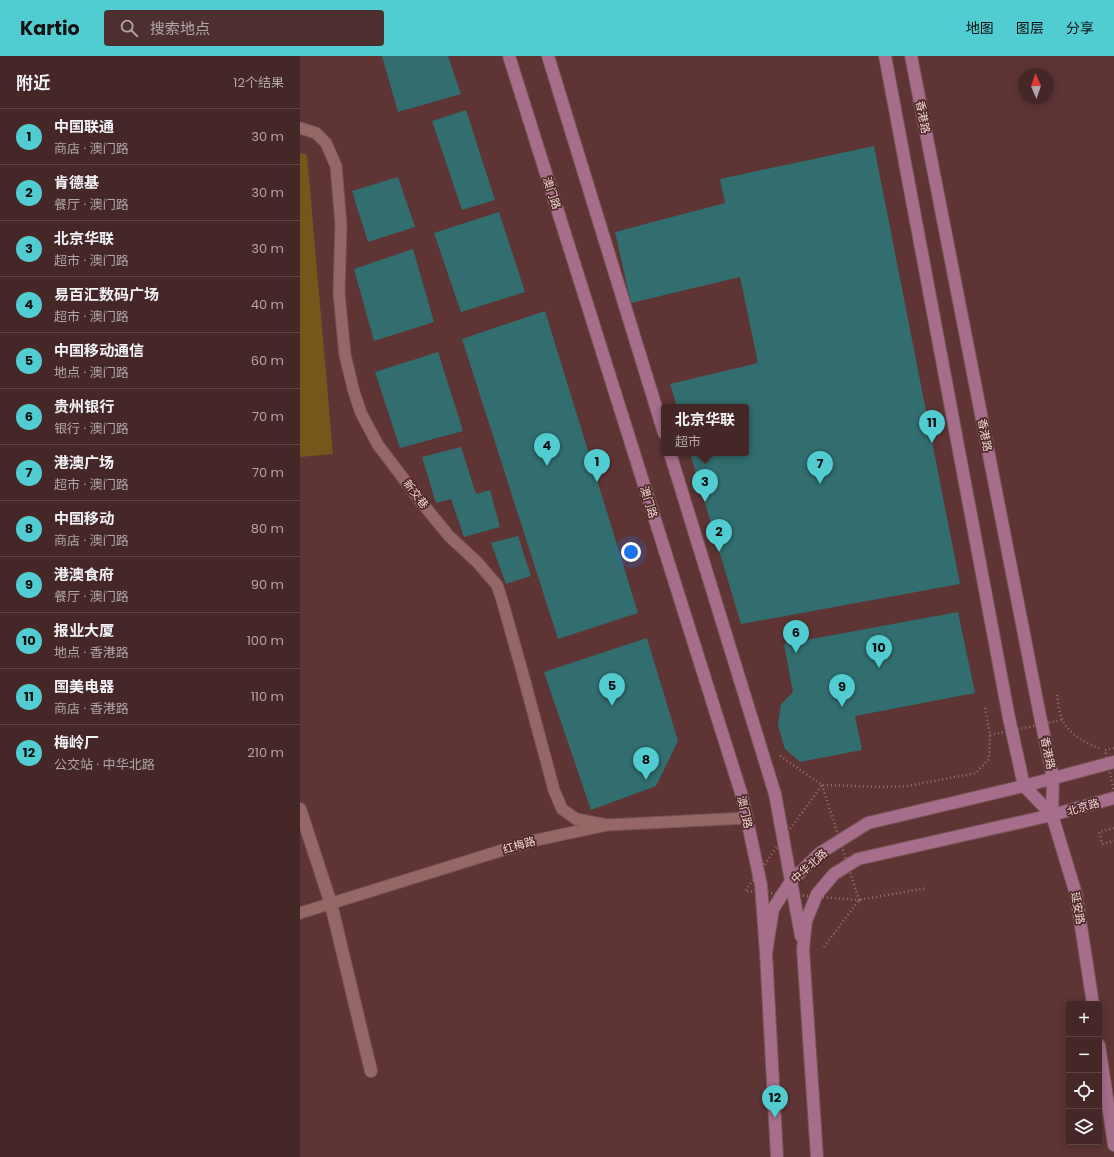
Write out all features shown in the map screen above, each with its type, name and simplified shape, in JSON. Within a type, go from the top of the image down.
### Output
[{"type":"main road","name":"澳门路","points":[[509,56],[742,796],[761,885],[766,953]]},
{"type":"main road","points":[[548,56],[661,424]]},
{"type":"main road","points":[[885,56],[1008,710],[1024,786],[1052,815]]},
{"type":"main road","name":"香港路","points":[[911,56],[1038,709],[1053,777],[1052,815]]},
{"type":"main road","points":[[671,456],[775,794],[803,949]]},
{"type":"main road","points":[[1024,786],[1053,777],[1114,762]]},
{"type":"main road","name":"中华北路","points":[[777,1157],[766,953],[773,909],[791,881],[820,853],[868,824],[1024,786]]},
{"type":"main road","name":"北京路","points":[[1052,815],[1114,798]]},
{"type":"main road","name":"中华北路","points":[[817,1157],[803,949],[806,921],[817,894],[834,874],[858,859],[1052,815]]},
{"type":"main road","name":"延安路","points":[[1052,815],[1076,894],[1093,1001]]},
{"type":"main road","points":[[1102,1065],[1114,1145]]},
{"type":"street","points":[[300,808],[331,904],[371,1071]]},
{"type":"lane","name":"新交巷","points":[[300,128],[316,133],[326,143],[336,166],[340,225],[339,293],[344,347],[354,392],[361,413],[378,445],[422,503],[449,536],[478,562],[497,585],[554,790],[562,809],[576,819],[607,825]]},
{"type":"lane","name":"红梅路","points":[[300,913],[532,841],[607,825],[746,818]]},
{"type":"path","points":[[1056,694],[1062,720],[1071,732],[1088,744],[1105,750],[1114,748]]},
{"type":"path","points":[[777,754],[822,785],[883,787],[908,786],[976,773],[989,758],[990,735],[985,707]]},
{"type":"path","points":[[990,735],[1062,720]]},
{"type":"path","points":[[1105,750],[1114,792]]},
{"type":"path","points":[[822,785],[745,891],[859,900],[927,888]]},
{"type":"path","points":[[822,785],[859,900]]},
{"type":"path","points":[[1114,828],[1099,832],[1102,844],[1114,841]]},
{"type":"path","points":[[824,947],[859,900]]},
{"type":"shaded area","points":[[300,153],[307,155],[333,454],[300,457]]},
{"type":"building","points":[[382,56],[448,56],[461,94],[398,112]]},
{"type":"building","points":[[466,110],[495,200],[462,210],[432,121]]},
{"type":"building","points":[[874,146],[960,584],[741,624],[691,456],[749,456],[749,404],[676,404],[670,384],[758,363],[740,277],[631,303],[615,232],[725,203],[720,179]]},
{"type":"building","points":[[398,177],[415,227],[368,242],[352,191]]},
{"type":"building","points":[[499,212],[525,292],[461,312],[434,233]]},
{"type":"building","points":[[413,249],[434,322],[374,341],[354,269]]},
{"type":"building","points":[[545,311],[638,613],[558,639],[462,339]]},
{"type":"building","points":[[438,352],[463,431],[400,448],[375,372]]},
{"type":"building","points":[[461,447],[476,494],[490,490],[500,527],[464,537],[451,499],[436,503],[422,457]]},
{"type":"building","points":[[518,536],[531,576],[506,584],[491,543]]},
{"type":"building","points":[[958,612],[975,693],[855,716],[862,750],[800,762],[785,749],[778,725],[781,704],[793,692],[784,644]]},
{"type":"building","points":[[647,638],[678,741],[656,786],[591,810],[544,672]]},
{"type":"place","name":"国美电器","points":[[932,443]]},
{"type":"place","name":"易百汇数码广场","points":[[547,466]]},
{"type":"place","name":"中国联通","points":[[597,482]]},
{"type":"place","name":"港澳广场","points":[[820,484]]},
{"type":"place","name":"北京华联","points":[[705,502]]},
{"type":"place","name":"肯德基","points":[[719,552]]},
{"type":"place","name":"贵州银行","points":[[796,653]]},
{"type":"place","name":"报业大厦","points":[[879,668]]},
{"type":"place","name":"中国移动通信","points":[[612,706]]},
{"type":"place","name":"港澳食府","points":[[842,707]]},
{"type":"place","name":"中国移动","points":[[646,780]]},
{"type":"place","name":"梅岭厂","points":[[775,1118]]}]
